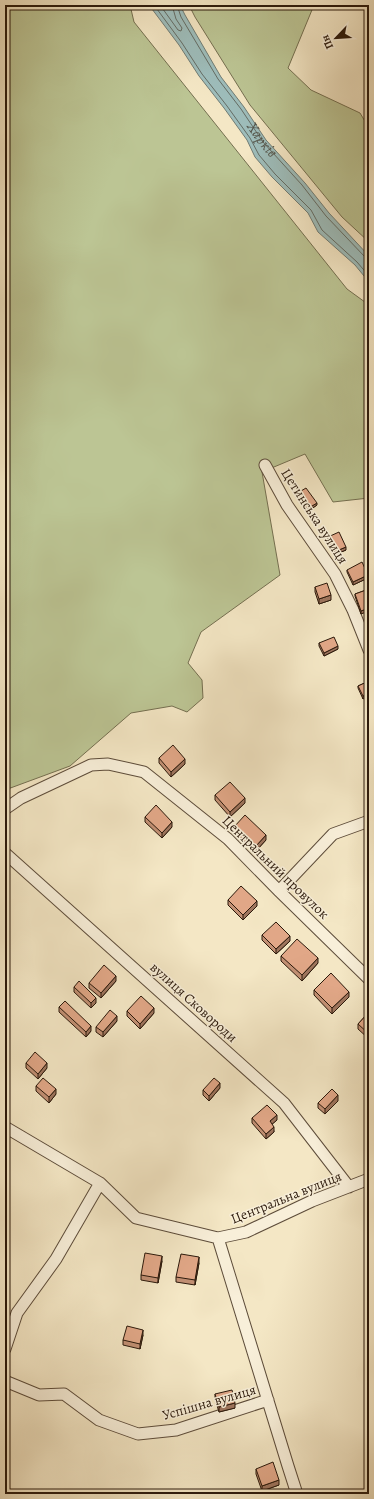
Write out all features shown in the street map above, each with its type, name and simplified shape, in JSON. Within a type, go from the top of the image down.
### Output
[{"type":"street","name":"Цетинська вулиця","points":[[265,465],[287,505],[336,574],[353,610],[369,650]]},
{"type":"street","name":"Центральний провулок","points":[[5,810],[21,798],[91,764],[108,764],[144,772],[228,839],[279,892],[369,979]]},
{"type":"street","points":[[279,892],[333,834],[369,821]]},
{"type":"street","name":"вулиця Сковороди","points":[[5,853],[284,1103],[349,1188]]},
{"type":"street","name":"Центральна вулиця","points":[[5,1127],[100,1183],[136,1218],[218,1238],[246,1232],[312,1201],[369,1179]]},
{"type":"street","points":[[5,1349],[17,1313],[56,1259],[100,1183]]},
{"type":"street","name":"Успішна вулиця","points":[[218,1238],[297,1494]]},
{"type":"street","name":"Успішна вулиця","points":[[5,1381],[39,1395],[64,1394],[99,1420],[138,1434],[176,1430],[268,1400]]},
{"type":"green space","points":[[5,5],[130,5],[134,22],[347,289],[369,305],[369,498],[333,502],[305,454],[262,472],[280,575],[201,632],[188,663],[202,680],[203,698],[187,712],[172,706],[131,713],[70,766],[5,790]]},
{"type":"green space","points":[[189,5],[314,5],[288,68],[311,90],[360,113],[369,128],[369,242],[342,217],[250,105]]},
{"type":"water","name":"Харків","points":[[149,5],[180,5],[221,77],[244,107],[266,140],[305,183],[329,213],[369,256],[369,282],[355,265],[318,232],[308,213],[272,177],[255,157],[247,140],[199,76],[179,45]]},
{"type":"building","points":[[306,488],[317,503],[307,509],[296,494]]},
{"type":"building","points":[[339,532],[346,547],[334,552],[328,537]]},
{"type":"building","points":[[362,562],[368,575],[353,582],[347,570]]},
{"type":"building","points":[[327,583],[331,595],[319,599],[315,587]]},
{"type":"building","points":[[369,589],[369,608],[361,611],[355,594]]},
{"type":"building","points":[[334,637],[338,646],[324,653],[319,643]]},
{"type":"building","points":[[369,681],[369,694],[363,696],[358,686]]},
{"type":"building","points":[[173,745],[185,759],[171,772],[159,758]]},
{"type":"building","points":[[230,782],[245,798],[230,812],[215,795]]},
{"type":"building","points":[[156,805],[172,822],[162,833],[145,817]]},
{"type":"building","points":[[245,815],[266,835],[255,847],[234,827]]},
{"type":"building","points":[[241,886],[257,901],[243,915],[228,900]]},
{"type":"building","points":[[276,922],[290,936],[276,949],[262,935]]},
{"type":"building","points":[[297,939],[318,958],[302,975],[281,956]]},
{"type":"building","points":[[104,965],[116,976],[101,993],[89,983]]},
{"type":"building","points":[[331,973],[349,992],[332,1008],[314,990]]},
{"type":"building","points":[[79,981],[96,998],[91,1003],[74,987]]},
{"type":"building","points":[[141,996],[154,1008],[140,1024],[127,1011]]},
{"type":"building","points":[[65,1001],[91,1026],[86,1032],[59,1007]]},
{"type":"building","points":[[110,1010],[117,1016],[103,1032],[96,1027]]},
{"type":"building","points":[[369,1012],[369,1034],[358,1024]]},
{"type":"building","points":[[35,1052],[47,1063],[38,1074],[26,1063]]},
{"type":"building","points":[[43,1078],[56,1089],[49,1097],[36,1086]]},
{"type":"building","points":[[214,1078],[220,1083],[209,1096],[203,1090]]},
{"type":"building","points":[[332,1089],[338,1095],[325,1109],[318,1103]]},
{"type":"building","points":[[267,1105],[277,1115],[270,1121],[274,1127],[266,1134],[252,1118]]},
{"type":"building","points":[[145,1253],[162,1256],[158,1278],[141,1275]]},
{"type":"building","points":[[181,1254],[199,1257],[195,1280],[176,1277]]},
{"type":"building","points":[[127,1326],[143,1330],[140,1344],[123,1340]]},
{"type":"building","points":[[232,1390],[235,1403],[219,1407],[215,1394]]},
{"type":"building","points":[[273,1462],[279,1480],[262,1486],[256,1469]]}]
